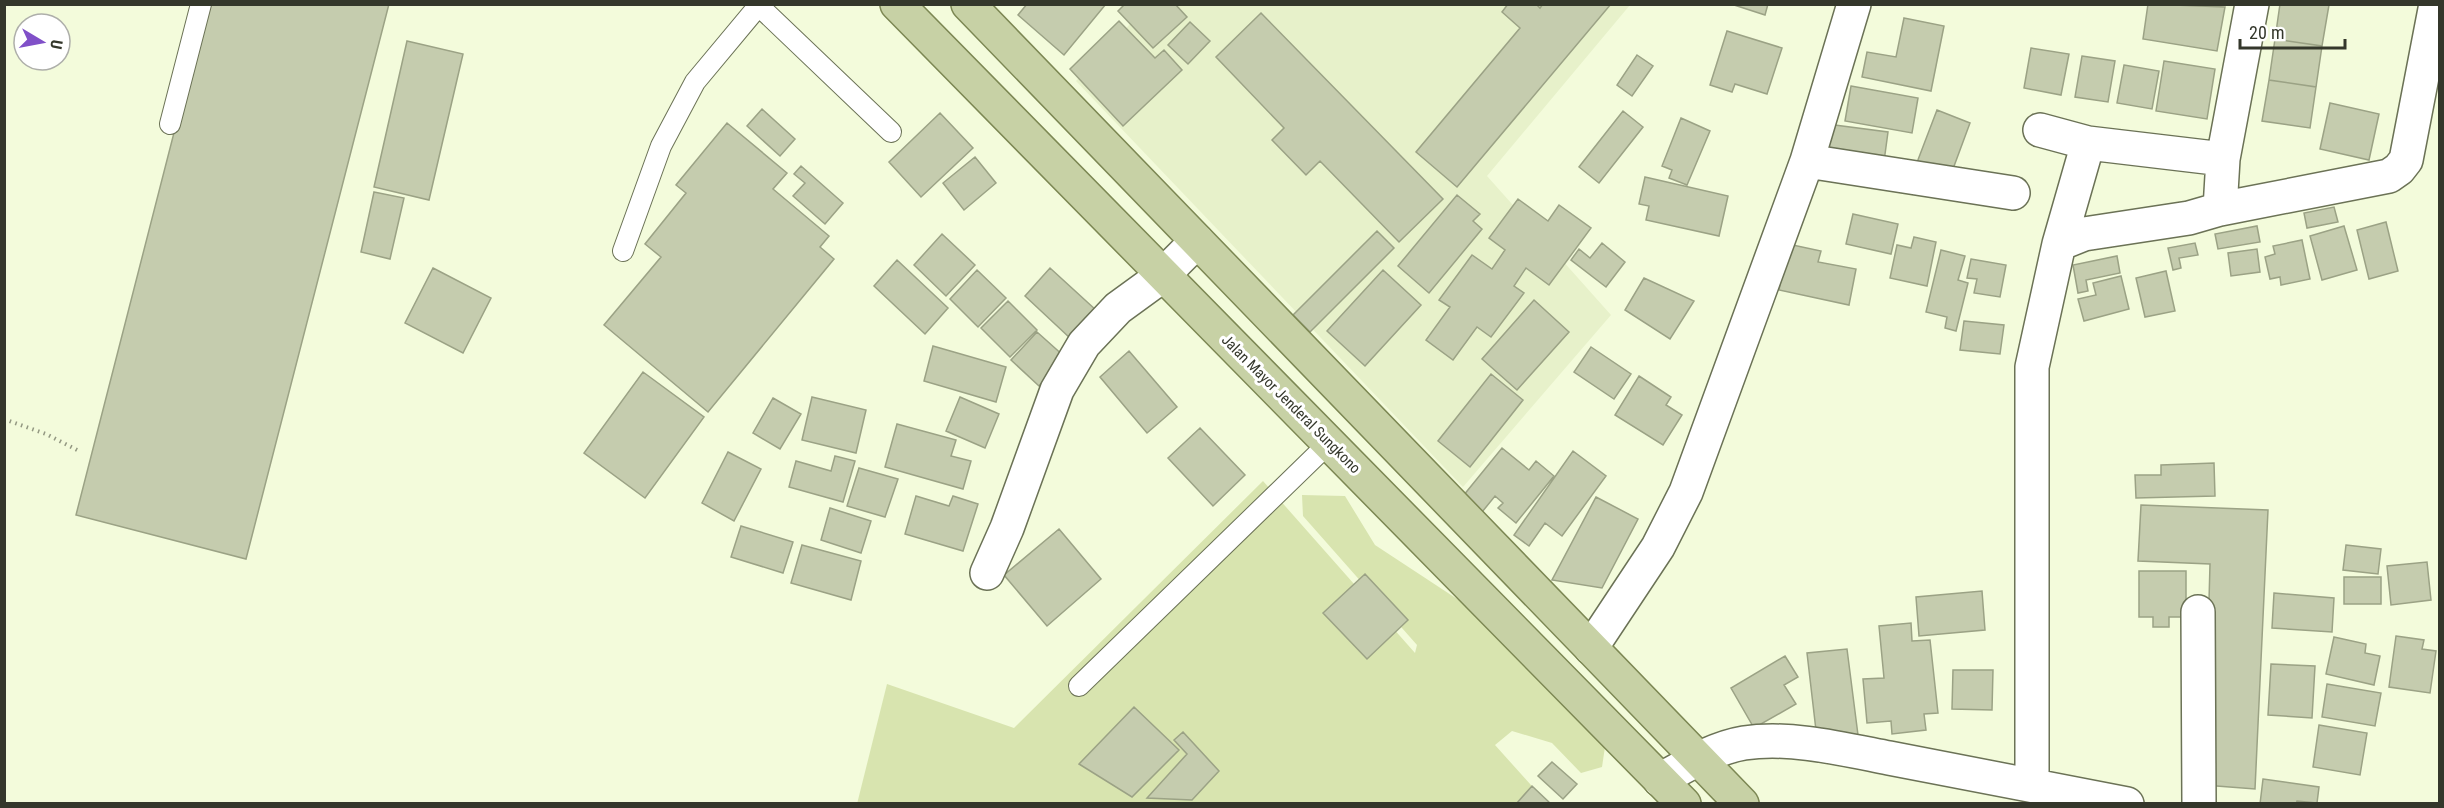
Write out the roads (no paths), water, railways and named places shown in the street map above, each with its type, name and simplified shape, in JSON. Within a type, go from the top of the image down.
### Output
[{"type":"main road","name":"Jalan Mayor Jenderal Sungkono","points":[[897,4],[1162,276],[1684,804]]},
{"type":"main road","points":[[968,4],[1700,758],[1742,804]]},
{"type":"main road","points":[[1353,467],[1385,435]]},
{"type":"street","points":[[1591,648],[1658,546],[1686,492],[1807,161],[1854,4]]},
{"type":"street","points":[[2220,209],[2223,159],[2252,4]]},
{"type":"street","points":[[2059,244],[2084,234],[2189,218],[2220,209],[2389,176],[2406,160],[2436,4]]},
{"type":"street","points":[[2040,130],[2088,143],[2223,159]]},
{"type":"street","points":[[2032,784],[2032,367],[2059,244],[2088,143]]},
{"type":"street","points":[[1807,161],[2013,193]]},
{"type":"street","points":[[987,573],[1007,528],[1057,390],[1084,344],[1118,308],[1162,276],[1197,241]]},
{"type":"street","points":[[2198,612],[2199,804]]},
{"type":"street","points":[[1660,780],[1700,758],[1745,743],[1787,742],[1839,749],[2032,784],[2127,804]]},
{"type":"lane","points":[[170,124],[201,4]]},
{"type":"lane","points":[[623,251],[661,146],[695,82],[760,5],[891,132]]},
{"type":"lane","points":[[1079,686],[1329,443]]}]
